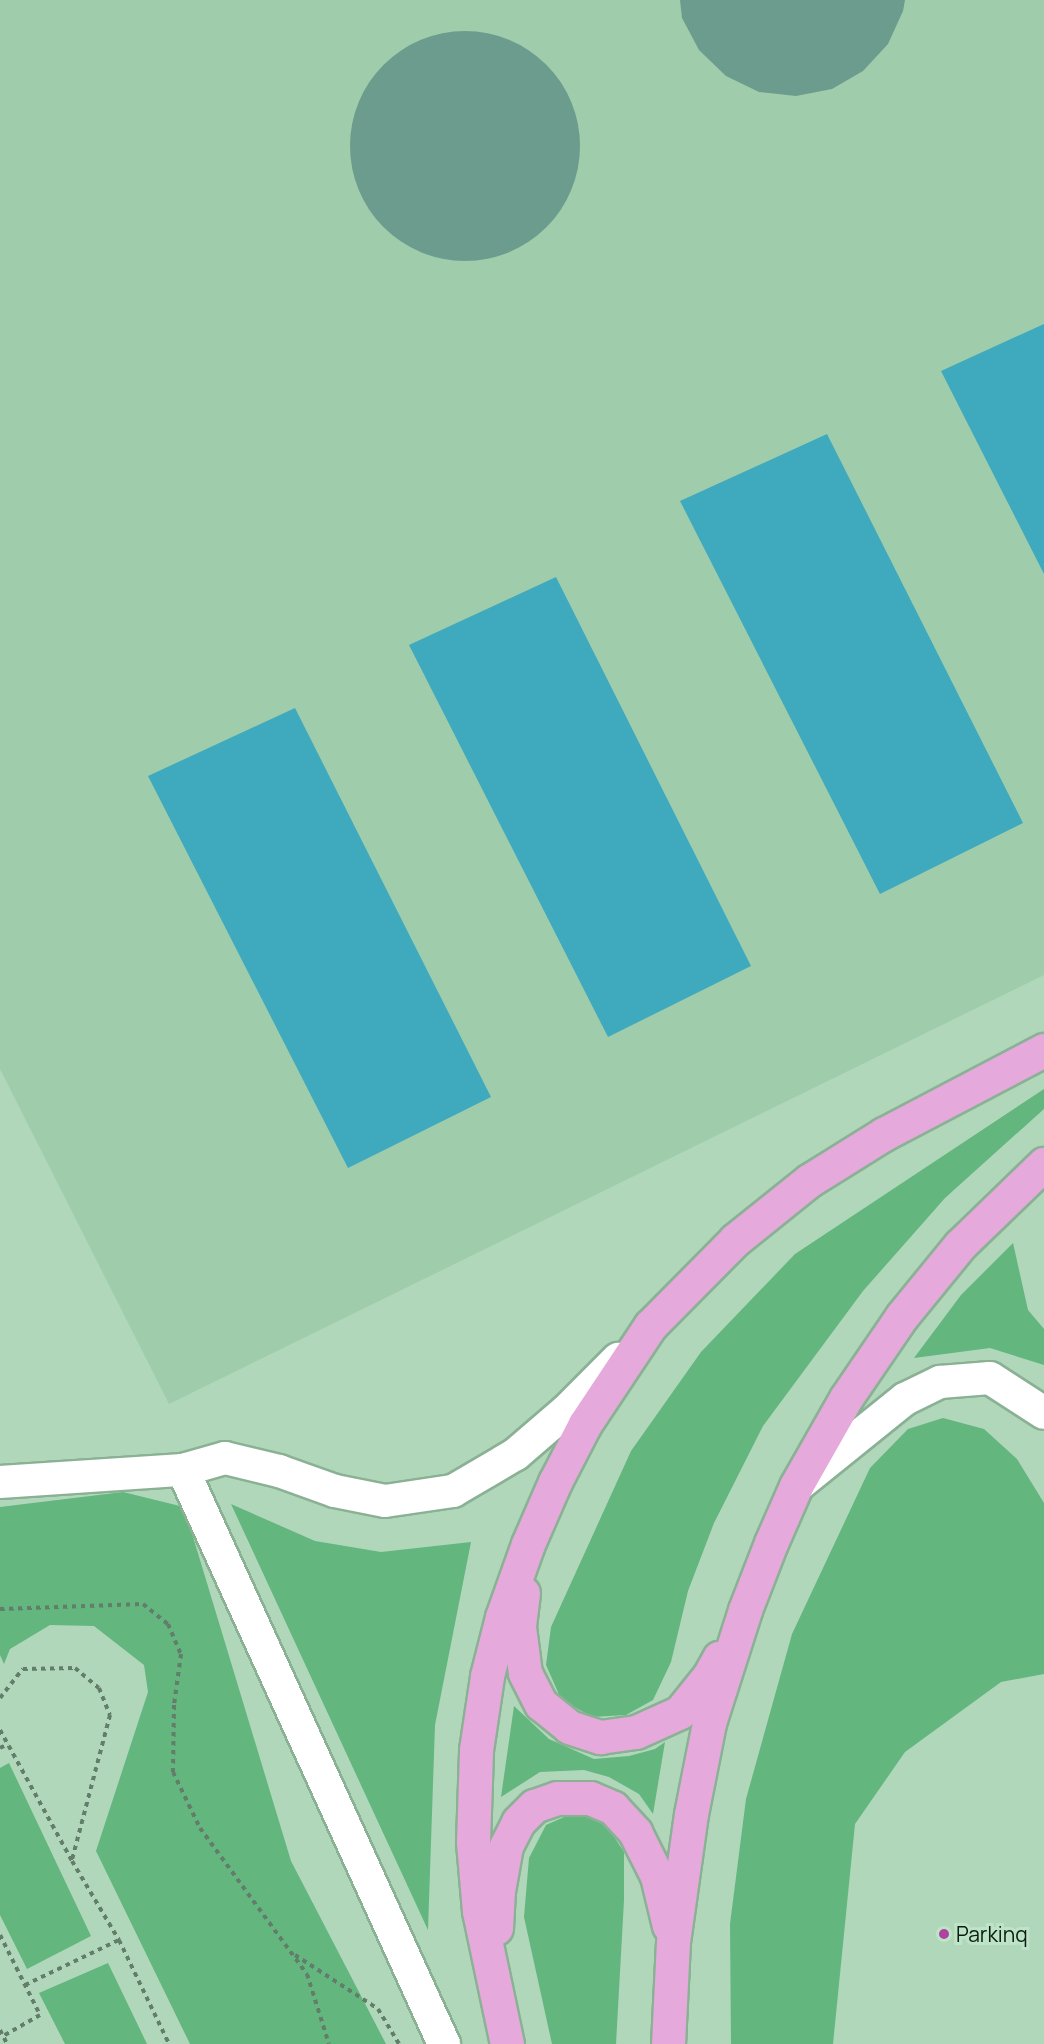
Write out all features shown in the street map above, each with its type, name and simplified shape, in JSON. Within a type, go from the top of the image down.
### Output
[{"type":"main road","points":[[507,2044],[479,1911],[473,1842],[476,1750],[487,1676],[502,1617],[528,1544],[555,1482],[585,1424],[650,1326],[735,1240],[810,1180],[884,1134],[1044,1050]]},
{"type":"main road","points":[[668,2044],[673,1942],[691,1814],[709,1723],[745,1610],[796,1486],[846,1398],[902,1316],[960,1245],[1044,1164]]},
{"type":"main road","points":[[528,1544],[519,1627],[525,1673],[541,1704],[569,1727],[600,1737],[636,1732],[680,1712],[709,1676],[745,1610]]},
{"type":"main road","points":[[493,1975],[498,1891],[506,1846],[518,1822],[534,1806],[557,1798],[590,1798],[613,1808],[634,1832],[657,1876],[673,1942]]},
{"type":"lane","points":[[0,1482],[183,1470],[225,1458],[279,1471],[335,1491],[385,1501],[453,1491],[516,1454],[566,1411],[650,1326]]},
{"type":"lane","points":[[796,1486],[905,1399],[940,1382],[990,1378],[1044,1413]]},
{"type":"lane","points":[[183,1470],[444,2044]]},
{"type":"path","points":[[0,1608],[143,1604],[168,1624],[181,1654],[174,1705],[173,1772],[200,1828],[308,1974],[329,2044]]},
{"type":"path","points":[[0,1698],[24,1669],[75,1668],[99,1688],[110,1715],[72,1861]]},
{"type":"path","points":[[0,1730],[72,1861],[119,1940],[169,2044]]},
{"type":"path","points":[[0,1748],[8,1744]]},
{"type":"path","points":[[0,1935],[40,2015],[3,2036]]},
{"type":"path","points":[[25,1985],[119,1940]]},
{"type":"path","points":[[292,1953],[378,2009],[399,2044]]},
{"type":"path","points":[[0,2030],[7,2044]]},
{"type":"shaded area","points":[[0,0],[1044,0],[1044,975],[169,1404],[0,1069]]},
{"type":"green space","points":[[1044,1089],[1044,1109],[945,1198],[863,1291],[763,1426],[714,1523],[688,1591],[671,1662],[653,1700],[626,1715],[592,1717],[561,1699],[546,1665],[551,1627],[631,1451],[701,1352],[795,1254]]},
{"type":"green space","points":[[1013,1243],[1028,1310],[1044,1329],[1044,1365],[990,1348],[914,1358],[961,1295]]},
{"type":"green space","points":[[943,1418],[984,1429],[1017,1459],[1044,1503],[1044,1674],[1001,1682],[905,1752],[855,1824],[833,2044],[731,2044],[730,1924],[746,1799],[792,1634],[870,1468],[908,1429]]},
{"type":"green space","points":[[123,1492],[184,1507],[291,1861],[386,2044],[190,2044],[96,1851],[148,1692],[144,1665],[94,1626],[50,1625],[10,1649],[4,1664],[0,1655],[0,1507]]},
{"type":"green space","points":[[231,1504],[315,1541],[381,1552],[471,1542],[435,1725],[428,1930]]},
{"type":"green space","points":[[514,1706],[549,1739],[594,1759],[629,1756],[655,1749],[665,1742],[653,1814],[639,1794],[609,1777],[584,1770],[540,1772],[501,1797]]},
{"type":"green space","points":[[9,1763],[91,1936],[27,1969],[0,1915],[0,1768]]},
{"type":"green space","points":[[571,1814],[603,1820],[624,1852],[624,1900],[616,2044],[552,2044],[524,1917],[529,1858],[546,1825]]},
{"type":"green space","points":[[108,1963],[147,2044],[65,2044],[39,1993]]},
{"type":"water","points":[[1044,324],[1044,574],[941,371]]},
{"type":"water","points":[[827,434],[1023,823],[880,894],[680,501]]},
{"type":"water","points":[[556,577],[751,966],[608,1037],[409,645]]},
{"type":"water","points":[[295,708],[491,1097],[348,1168],[148,776]]},
{"type":"building","points":[[680,0],[905,0],[903,11],[888,44],[863,71],[832,89],[796,96],[759,92],[726,76],[699,50],[682,18]]},
{"type":"building","points":[[465,31],[509,40],[538,57],[554,73],[575,113],[580,146],[571,190],[554,219],[538,235],[498,256],[465,261],[421,252],[392,235],[376,219],[355,179],[350,146],[359,102],[376,73],[392,57],[432,36]]},
{"type":"place","name":"Parkinq","points":[[944,1934]]}]
